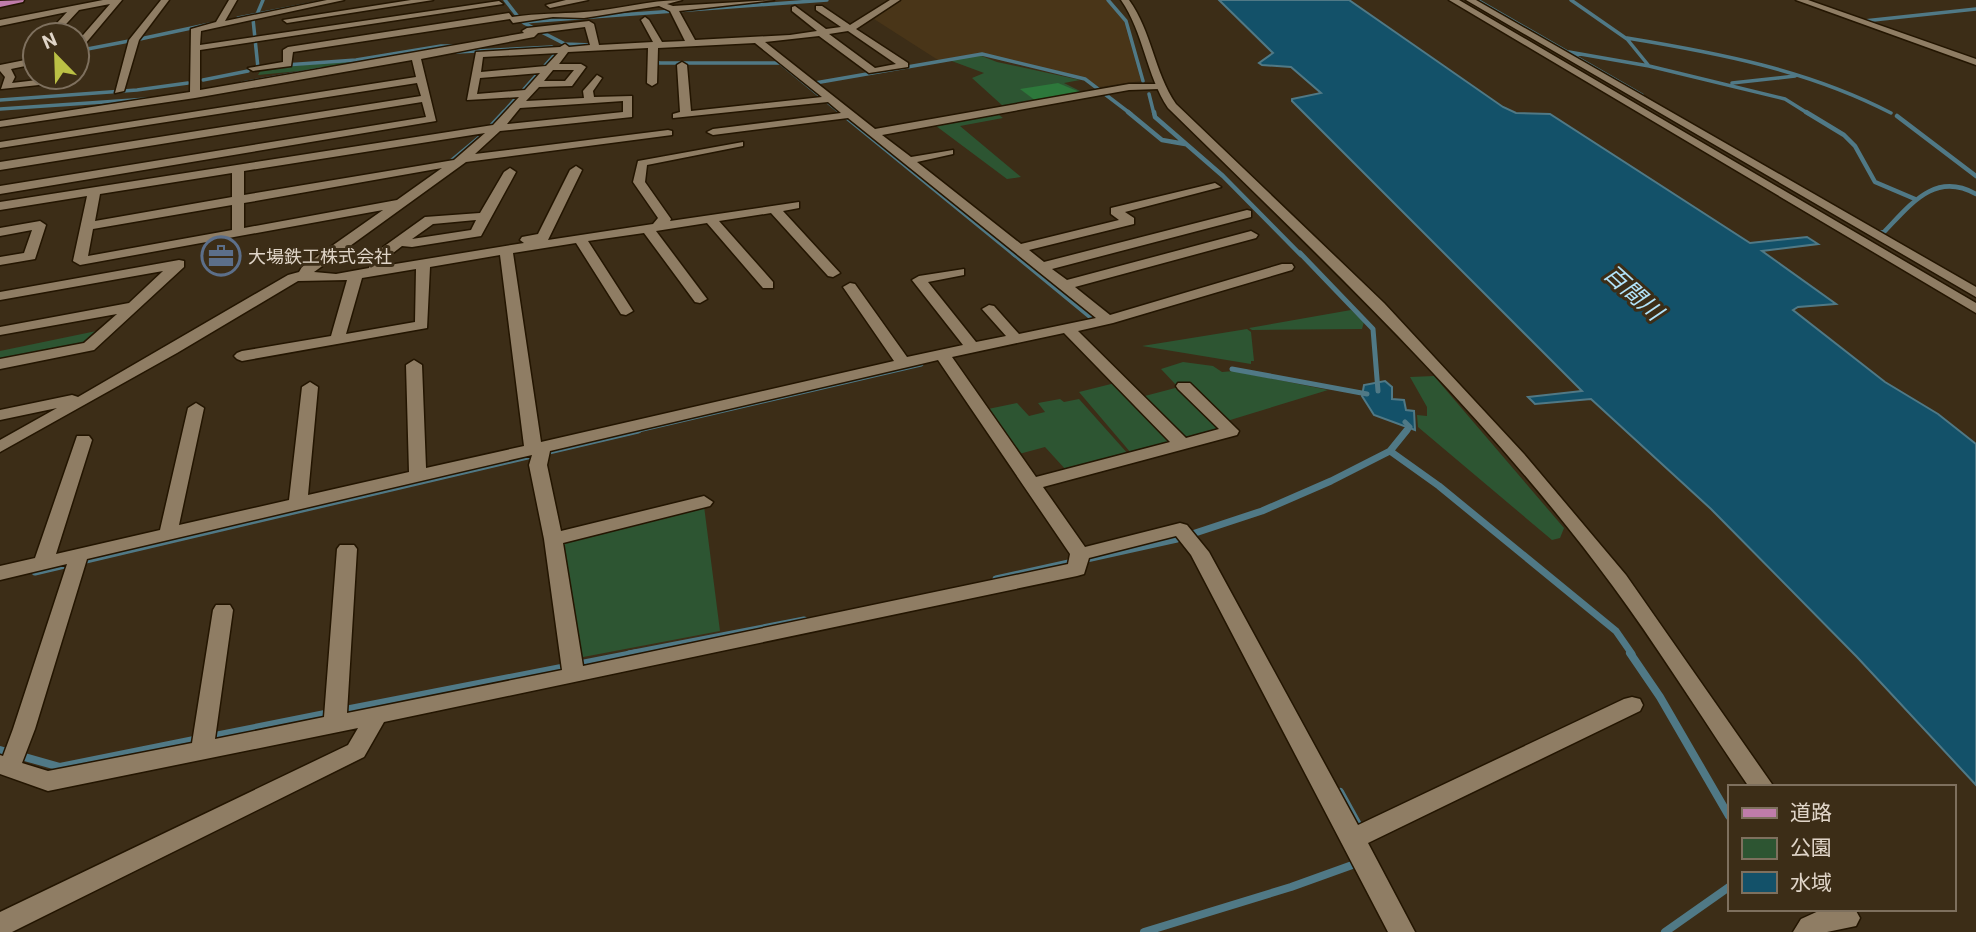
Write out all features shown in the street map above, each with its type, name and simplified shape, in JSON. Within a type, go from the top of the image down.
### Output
[{"type":"main road","points":[[0,4],[18,0]]},
{"type":"street","points":[[3,23],[18,0]]},
{"type":"street","points":[[3,23],[117,0]]},
{"type":"street","points":[[91,31],[117,0]]},
{"type":"street","points":[[119,90],[134,40],[165,0]]},
{"type":"street","points":[[220,21],[233,0]]},
{"type":"street","points":[[195,93],[196,29],[340,0]]},
{"type":"street","points":[[254,18],[429,0]]},
{"type":"street","points":[[0,124],[195,93],[288,64],[288,50],[511,18],[584,0]]},
{"type":"street","points":[[550,7],[584,15],[656,2],[668,9],[770,0]]},
{"type":"street","points":[[0,206],[497,128],[628,115],[628,98],[471,98],[479,54],[565,47],[759,42],[823,34],[850,28],[896,0]]},
{"type":"street","points":[[1125,0],[1140,23],[1159,86],[1168,102],[1379,306],[1518,458],[1619,580],[1761,785]]},
{"type":"street","points":[[1453,0],[1976,309]]},
{"type":"street","points":[[1470,0],[1976,293]]},
{"type":"street","points":[[1800,0],[1976,62]]},
{"type":"street","points":[[195,48],[498,2],[511,18],[565,47]]},
{"type":"street","points":[[383,3],[403,32]]},
{"type":"street","points":[[64,21],[76,8]]},
{"type":"street","points":[[674,8],[692,44]]},
{"type":"street","points":[[795,9],[823,34],[873,71],[905,65],[819,8]]},
{"type":"street","points":[[254,18],[255,75]]},
{"type":"street","points":[[645,20],[681,116],[826,100]]},
{"type":"street","points":[[104,101],[228,90],[255,75],[416,58],[533,31],[589,24],[595,46]]},
{"type":"street","points":[[348,66],[469,40],[477,46]]},
{"type":"street","points":[[759,42],[845,116],[872,132],[1108,320]]},
{"type":"street","points":[[0,415],[68,402],[307,270],[497,128],[521,97],[563,53],[565,47]]},
{"type":"street","points":[[0,190],[432,119],[416,58]]},
{"type":"street","points":[[2,88],[10,77],[2,68],[21,64]]},
{"type":"street","points":[[475,75],[581,67],[568,84],[536,84]]},
{"type":"street","points":[[589,100],[588,91],[597,78]]},
{"type":"street","points":[[0,145],[422,79]]},
{"type":"street","points":[[2,88],[21,85]]},
{"type":"street","points":[[872,132],[1102,91],[1159,86]]},
{"type":"street","points":[[228,90],[236,151]]},
{"type":"street","points":[[47,96],[49,91]]},
{"type":"street","points":[[0,166],[427,98]]},
{"type":"street","points":[[713,132],[845,116]]},
{"type":"street","points":[[87,226],[455,162],[667,133]]},
{"type":"street","points":[[652,228],[665,219],[639,182],[642,163],[739,144]]},
{"type":"street","points":[[908,161],[949,152]]},
{"type":"street","points":[[238,169],[238,233]]},
{"type":"street","points":[[572,668],[506,250],[511,242],[543,237],[576,170]]},
{"type":"street","points":[[400,242],[412,243],[476,233],[510,172]]},
{"type":"street","points":[[1019,249],[1129,222],[1115,211],[1215,187]]},
{"type":"street","points":[[94,192],[80,261],[396,204]]},
{"type":"street","points":[[0,447],[173,350],[297,275],[336,278],[795,205]]},
{"type":"street","points":[[774,209],[833,273]]},
{"type":"street","points":[[1042,267],[1247,215]]},
{"type":"street","points":[[376,271],[377,258],[430,220],[484,216]]},
{"type":"street","points":[[710,219],[768,285]]},
{"type":"street","points":[[0,232],[40,225],[30,256],[0,261]]},
{"type":"street","points":[[652,228],[701,299]]},
{"type":"street","points":[[1065,285],[1251,235]]},
{"type":"street","points":[[580,239],[626,311]]},
{"type":"street","points":[[242,356],[422,325],[423,263]]},
{"type":"street","points":[[0,296],[179,264],[89,346],[0,365]]},
{"type":"street","points":[[0,573],[43,563],[78,559],[168,534],[539,451],[903,363],[944,357],[1016,339],[1069,331],[1287,268]]},
{"type":"street","points":[[959,272],[919,280],[973,348]]},
{"type":"street","points":[[337,340],[356,274]]},
{"type":"street","points":[[850,287],[903,363]]},
{"type":"street","points":[[0,331],[134,306]]},
{"type":"street","points":[[989,309],[1016,339]]},
{"type":"street","points":[[1069,331],[1182,444]]},
{"type":"street","points":[[78,559],[10,759],[33,778],[48,781],[204,742],[336,716],[377,715],[572,668],[1077,569],[1079,559],[1032,484],[944,357]]},
{"type":"street","points":[[414,365],[418,476]]},
{"type":"street","points":[[1032,484],[1231,431],[1184,386]]},
{"type":"street","points":[[298,504],[310,387]]},
{"type":"street","points":[[168,534],[196,408]]},
{"type":"street","points":[[43,563],[83,440]]},
{"type":"street","points":[[553,539],[704,502]]},
{"type":"street","points":[[1079,559],[1180,529],[1199,552],[1359,836],[1402,932]]},
{"type":"street","points":[[336,716],[347,549]]},
{"type":"street","points":[[204,742],[223,610]]},
{"type":"street","points":[[1359,836],[1632,705]]},
{"type":"street","points":[[0,925],[356,751],[377,715]]},
{"type":"street","points":[[1812,929],[1831,918],[1848,920]]},
{"type":"shaded area","points":[[901,0],[1106,0],[1124,21],[1141,81],[1099,87],[1085,78],[1002,61],[981,53],[938,60],[874,19]]},
{"type":"green space","points":[[443,47],[467,47],[351,66],[258,75],[262,68],[355,61]]},
{"type":"green space","points":[[979,55],[997,62],[1080,80],[1064,83],[1084,93],[1004,107],[972,78],[984,73],[949,60]]},
{"type":"green space","points":[[1058,83],[1082,93],[1036,101],[1020,89]]},
{"type":"green space","points":[[995,112],[1003,118],[960,126],[1021,177],[1007,179],[932,123]]},
{"type":"green space","points":[[1351,310],[1364,322],[1362,329],[1249,328]]},
{"type":"green space","points":[[106,329],[92,341],[0,362],[0,351]]},
{"type":"green space","points":[[1247,329],[1251,332],[1254,361],[1251,361],[1251,364],[1142,346]]},
{"type":"green space","points":[[1183,362],[1213,366],[1222,372],[1234,371],[1328,390],[1227,421],[1177,386],[1161,369]]},
{"type":"green space","points":[[1434,376],[1564,528],[1560,538],[1552,540],[1418,427],[1417,415],[1427,416],[1427,407],[1410,377]]},
{"type":"green space","points":[[1115,383],[1172,440],[1170,443],[1131,453],[1079,392]]},
{"type":"green space","points":[[1179,387],[1220,429],[1184,438],[1141,397]]},
{"type":"green space","points":[[1060,399],[1064,402],[1079,399],[1129,455],[1066,470],[1045,447],[1019,454],[988,409],[1017,403],[1029,416],[1045,412],[1038,403]]},
{"type":"green space","points":[[704,506],[720,631],[578,658],[557,540]]},
{"type":"water","name":"百間川","points":[[1219,0],[1349,0],[1503,107],[1516,113],[1550,114],[1750,243],[1807,237],[1818,244],[1762,251],[1836,304],[1798,307],[1793,310],[1885,382],[1938,414],[1976,444],[1976,785],[1857,657],[1711,509],[1591,399],[1535,404],[1528,397],[1582,391],[1292,101],[1321,93],[1291,67],[1259,63],[1273,53]]},
{"type":"water","points":[[1385,381],[1392,387],[1392,399],[1404,400],[1406,410],[1414,411],[1415,430],[1374,415],[1362,396],[1364,385]]},
{"type":"waterway","points":[[258,12],[263,0]]},
{"type":"waterway","points":[[238,18],[331,0]]},
{"type":"waterway","points":[[505,0],[519,18]]},
{"type":"waterway","points":[[523,22],[827,0]]},
{"type":"waterway","points":[[1108,0],[1126,21],[1143,81]]},
{"type":"waterway","points":[[1477,0],[1642,95]]},
{"type":"waterway","points":[[1571,0],[1627,39],[1649,66]]},
{"type":"waterway","points":[[1864,21],[1976,9]]},
{"type":"waterway","points":[[253,19],[258,68]]},
{"type":"waterway","points":[[524,23],[565,44],[592,45]]},
{"type":"waterway","points":[[140,39],[210,24]]},
{"type":"waterway","points":[[1627,38],[1729,57],[1795,74],[1828,85],[1891,113]]},
{"type":"waterway","points":[[91,48],[129,41]]},
{"type":"waterway","points":[[285,65],[356,60],[441,46],[458,46]]},
{"type":"waterway","points":[[457,52],[552,47]]},
{"type":"waterway","points":[[502,114],[558,51]]},
{"type":"waterway","points":[[1569,52],[1649,66]]},
{"type":"waterway","points":[[815,83],[982,54],[1085,79],[1131,114]]},
{"type":"waterway","points":[[657,56],[657,62],[660,63],[780,63],[842,114]]},
{"type":"waterway","points":[[1649,66],[1785,99],[1809,114]]},
{"type":"waterway","points":[[242,83],[321,69]]},
{"type":"waterway","points":[[203,80],[248,71]]},
{"type":"waterway","points":[[1732,83],[1795,76]]},
{"type":"waterway","points":[[0,100],[137,90],[188,83]]},
{"type":"waterway","points":[[1149,94],[1154,114]]},
{"type":"waterway","points":[[0,109],[148,99]]},
{"type":"waterway","points":[[490,127],[504,112]]},
{"type":"waterway","points":[[840,112],[1015,255]]},
{"type":"waterway","points":[[1128,112],[1162,140],[1185,144]]},
{"type":"waterway","points":[[1154,112],[1155,117],[1223,176],[1301,255]]},
{"type":"waterway","points":[[1806,112],[1844,135],[1855,146],[1875,182],[1915,199]]},
{"type":"waterway","points":[[1897,116],[1976,176]]},
{"type":"waterway","points":[[449,163],[485,133]]},
{"type":"waterway","points":[[1879,233],[1884,232],[1914,202],[1936,189],[1948,186],[1976,194]]},
{"type":"waterway","points":[[1013,253],[1092,318]]},
{"type":"waterway","points":[[1300,253],[1373,329],[1378,391]]},
{"type":"waterway","points":[[630,432],[921,364]]},
{"type":"waterway","points":[[1232,369],[1367,394]]},
{"type":"waterway","points":[[1405,422],[1410,427],[1406,432]]},
{"type":"waterway","points":[[35,572],[638,430]]},
{"type":"waterway","points":[[1390,451],[1407,430]]},
{"type":"waterway","points":[[996,579],[1177,539],[1262,511],[1331,481],[1390,451]]},
{"type":"waterway","points":[[1390,451],[1439,486],[1616,631],[1632,654]]},
{"type":"waterway","points":[[629,654],[804,620]]},
{"type":"waterway","points":[[340,711],[638,653]]},
{"type":"waterway","points":[[1630,653],[1660,697],[1728,814]]},
{"type":"waterway","points":[[210,737],[330,713]]},
{"type":"waterway","points":[[0,750],[60,767],[199,739]]},
{"type":"waterway","points":[[1340,792],[1362,832]]},
{"type":"waterway","points":[[1144,932],[1291,887],[1355,864]]},
{"type":"waterway","points":[[1665,932],[1728,888]]},
{"type":"place","name":"大場鉄工株式会社","points":[[221,256]]}]
